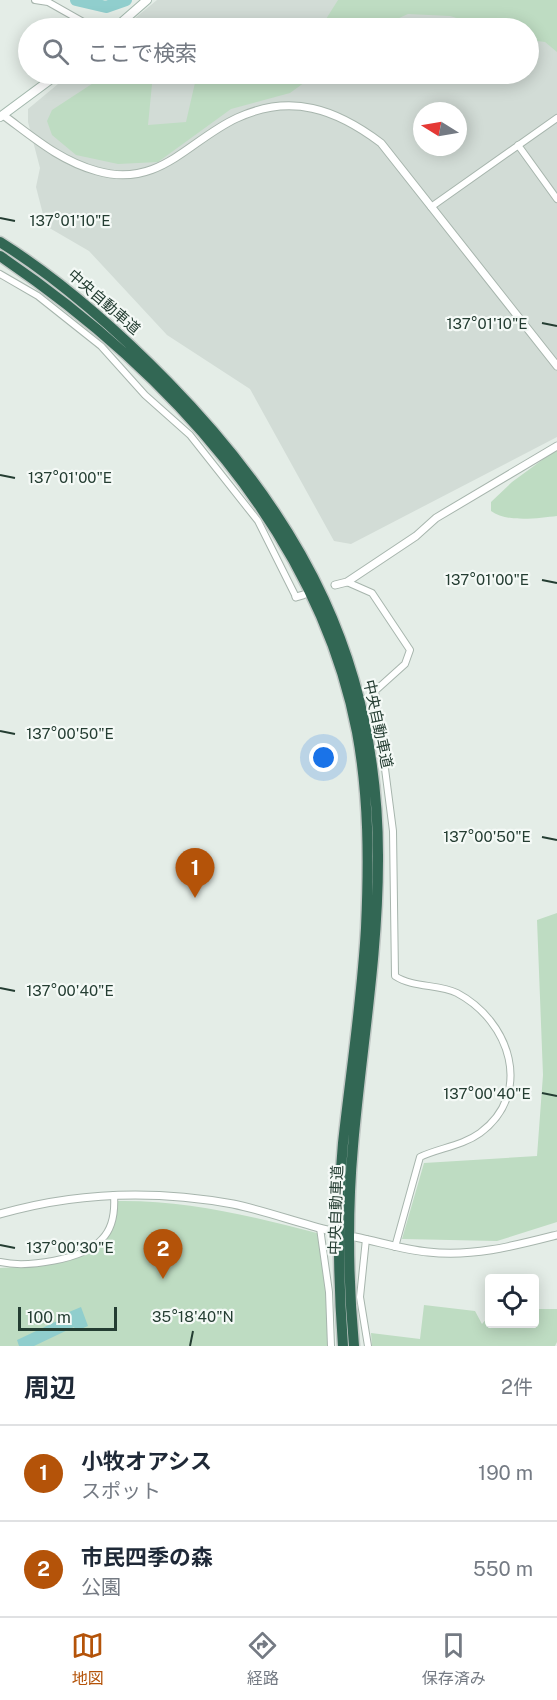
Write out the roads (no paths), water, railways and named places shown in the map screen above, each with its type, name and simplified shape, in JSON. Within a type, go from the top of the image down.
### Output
[{"type":"highway","name":"中央自動車道","points":[[0,242],[47,273],[123,338],[220,438],[253,479],[297,545],[330,609],[346,652],[357,690],[373,766],[378,861],[376,931],[350,1194],[349,1277],[354,1346]]},
{"type":"highway","name":"中央自動車道","points":[[0,256],[70,306],[118,349],[184,414],[244,484],[271,522],[303,576],[336,655],[354,721],[363,768],[368,861],[366,931],[340,1194],[339,1268],[343,1346]]},
{"type":"main road","points":[[126,18],[147,0]]},
{"type":"main road","points":[[2,116],[45,84]]},
{"type":"street","points":[[36,0],[48,2],[76,18]]},
{"type":"street","points":[[2,116],[60,156],[98,172],[122,174],[144,171],[170,163],[236,119],[266,108],[295,106],[327,110],[354,122],[381,143],[557,366]]},
{"type":"street","points":[[431,207],[557,118]]},
{"type":"street","points":[[518,145],[557,199]]},
{"type":"street","points":[[0,274],[38,296],[101,346],[145,395],[190,435],[258,521],[299,596]]},
{"type":"street","points":[[335,585],[346,582],[416,536],[436,518],[557,446]]},
{"type":"street","points":[[346,582],[372,593],[410,650],[405,664],[375,691],[393,831],[395,976],[456,992],[471,1002],[498,1030],[510,1060],[508,1090],[499,1112],[492,1121],[467,1140],[420,1157],[395,1246]]},
{"type":"street","points":[[0,1262],[29,1266],[94,1247],[111,1227],[114,1195]]},
{"type":"street","points":[[0,1214],[70,1198],[157,1195],[235,1205],[331,1231]]},
{"type":"street","points":[[320,1228],[329,1292],[331,1346]]},
{"type":"street","points":[[355,1237],[428,1252],[468,1254],[501,1249],[557,1235]]},
{"type":"street","points":[[366,1239],[360,1297],[368,1346]]},
{"type":"water","points":[[81,1307],[88,1326],[76,1331],[74,1327],[34,1346],[19,1346],[17,1340],[70,1315],[69,1312]]},
{"type":"waterway","points":[[76,0],[106,7],[126,0]]},
{"type":"place","name":"小牧オアシス","points":[[195,898]]},
{"type":"place","name":"市民四季の森","points":[[163,1279]]}]
